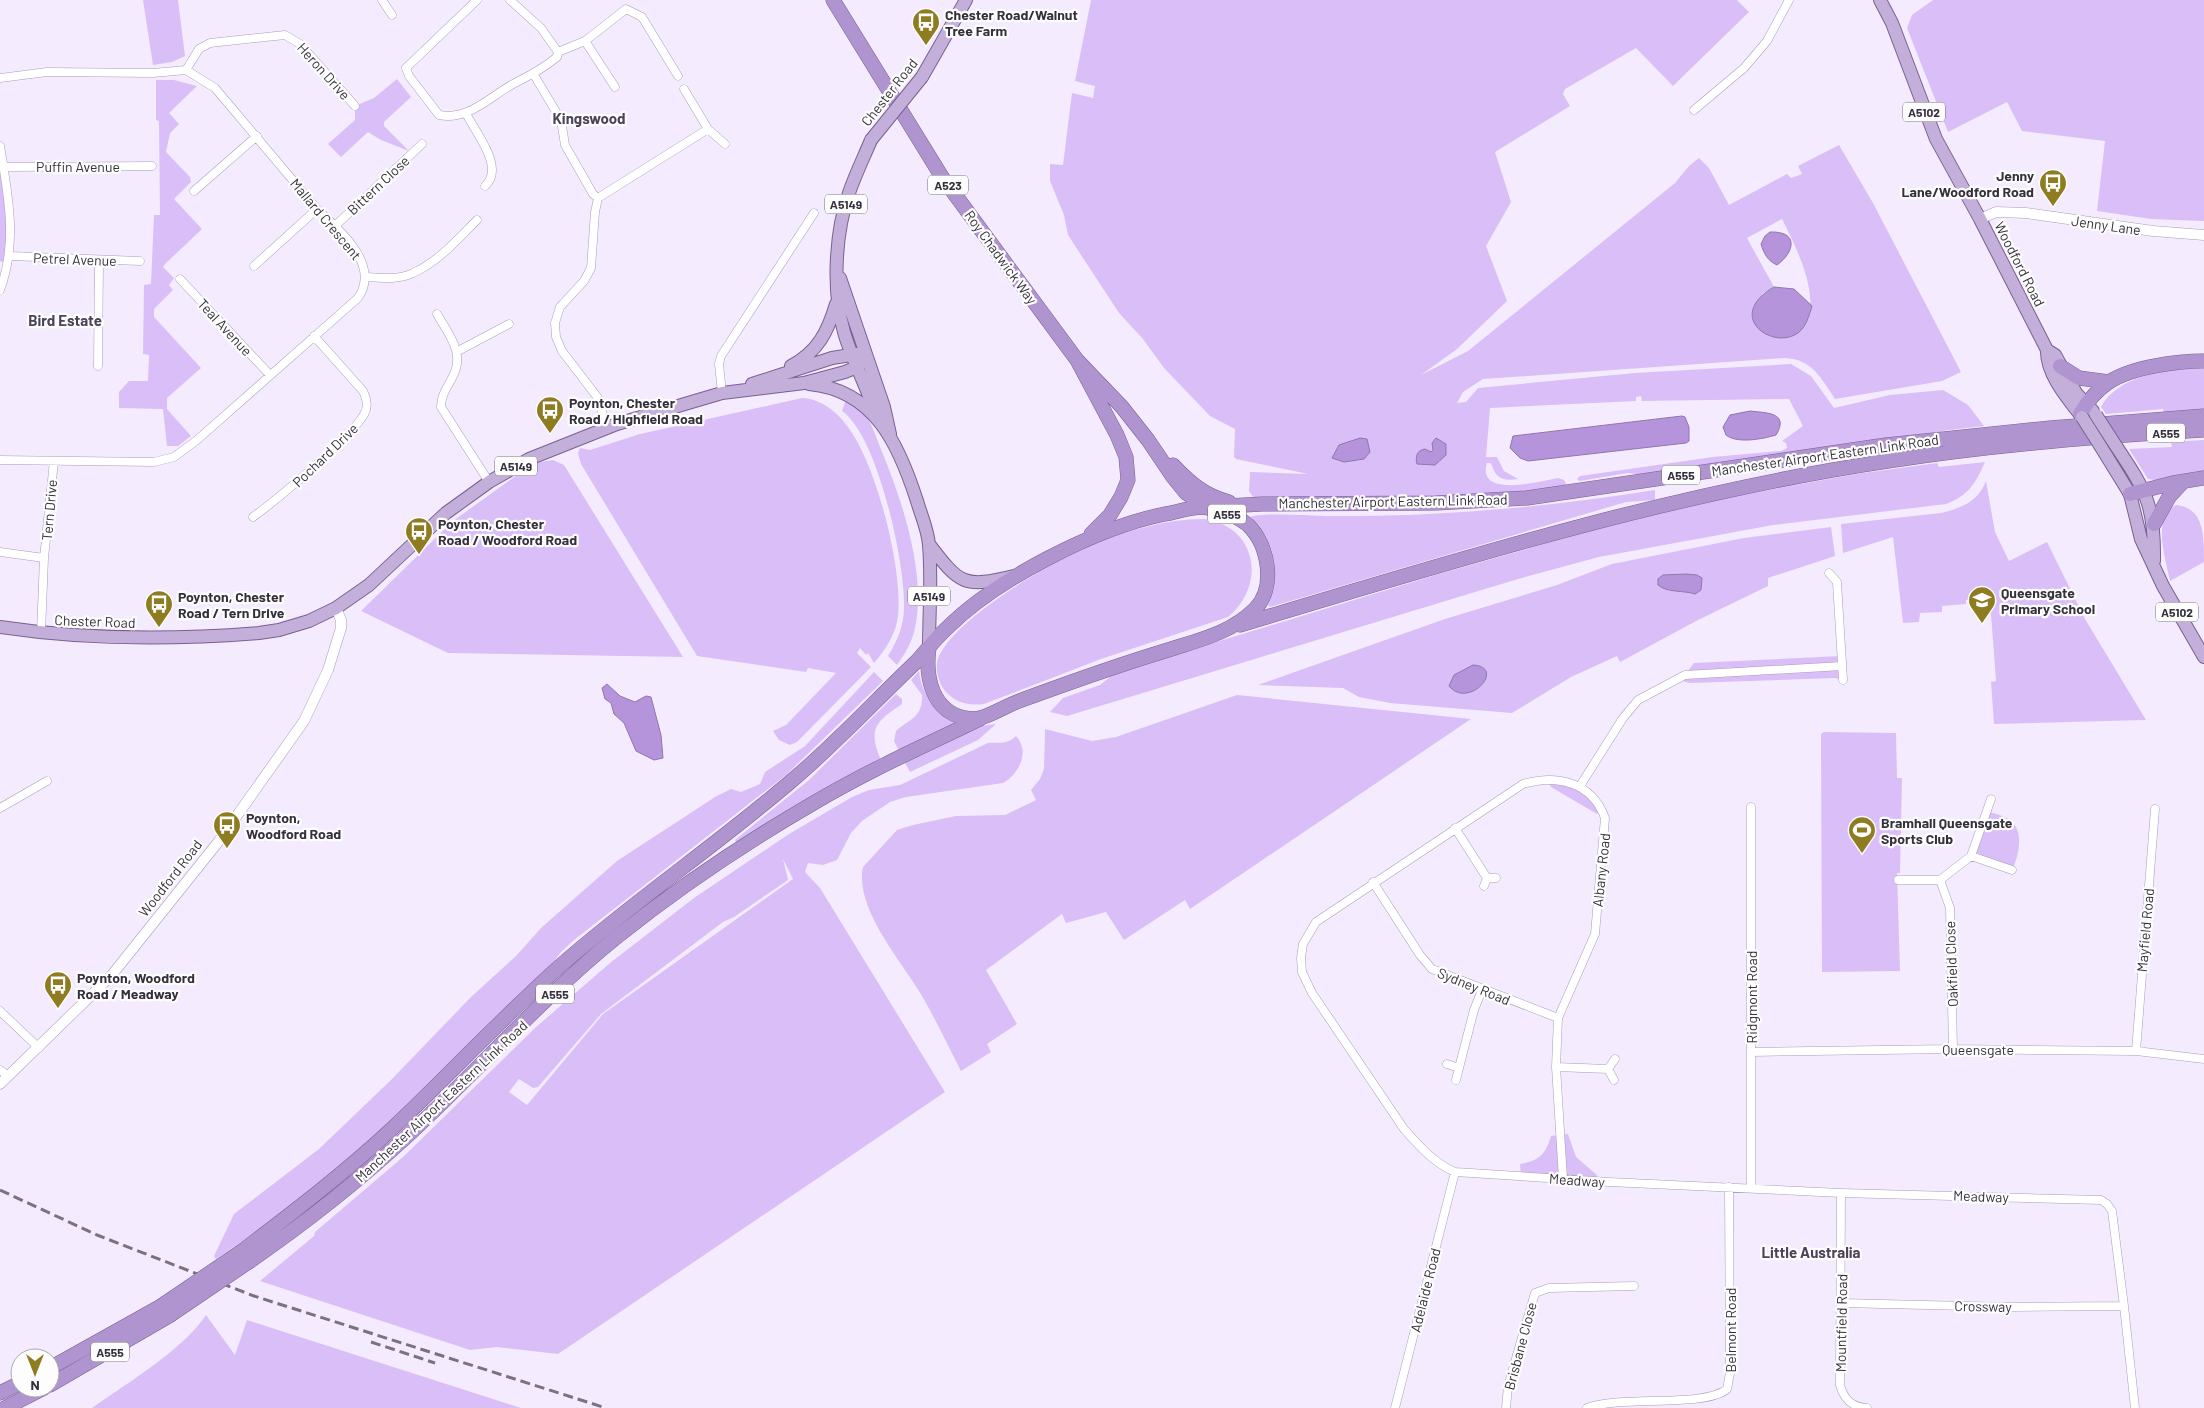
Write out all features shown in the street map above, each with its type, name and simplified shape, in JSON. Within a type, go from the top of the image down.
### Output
[{"type":"highway","name":"Roy Chadwick Way","points":[[833,0],[942,177],[1077,360],[1117,435],[1126,457],[1128,480],[1121,497],[1110,515],[1100,527],[1083,540]]},
{"type":"highway","name":"Roy Chadwick Way","points":[[1077,360],[1100,382],[1148,440],[1173,477],[1186,492],[1207,507]]},
{"type":"highway","points":[[2060,366],[2079,378],[2109,382],[2161,365],[2204,362]]},
{"type":"highway","points":[[2082,411],[2109,382]]},
{"type":"highway","name":"Manchester Airport Eastern Link Road","points":[[1207,507],[1436,503],[1528,498],[1886,445],[2069,426],[2204,416]]},
{"type":"highway","name":"Manchester Airport Eastern Link Road","points":[[1227,629],[1495,549],[1644,510],[1771,482],[1887,461],[1979,449],[2204,430]]},
{"type":"highway","name":"Roy Chadwick Way","points":[[1148,440],[1199,490],[1213,497],[1245,505]]},
{"type":"highway","points":[[2130,494],[2173,483],[2204,478]]},
{"type":"highway","points":[[2154,524],[2169,497],[2182,483]]},
{"type":"highway","name":"A555","points":[[929,648],[946,628],[973,606],[1022,574],[1083,540],[1155,516],[1207,507],[1236,517],[1247,524],[1256,535],[1266,560],[1267,575],[1264,596],[1256,608],[1242,621],[1227,629],[1007,705],[980,718]]},
{"type":"highway","points":[[929,648],[929,674],[936,698],[943,707],[952,713],[965,718],[980,718]]},
{"type":"highway","name":"Manchester Airport Eastern Link Road","points":[[246,1256],[381,1139],[461,1063],[503,1019],[561,966],[659,884],[796,777],[929,648]]},
{"type":"highway","name":"Manchester Airport Eastern Link Road","points":[[60,1379],[246,1256],[304,1224],[406,1138],[573,976],[618,936],[677,892],[812,803],[896,758],[980,718]]},
{"type":"highway","name":"Manchester Airport Eastern Link Road","points":[[60,1363],[165,1311]]},
{"type":"highway","points":[[5,1408],[24,1398]]},
{"type":"main road","name":"Chester Road","points":[[877,422],[872,401],[851,354],[836,302],[843,215],[849,192],[871,140],[922,77],[966,0]]},
{"type":"main road","name":"Woodford Road","points":[[1880,0],[1892,24],[1933,132],[2047,350],[2055,355],[2076,393],[2082,411],[2101,447],[2130,494],[2141,539],[2163,586],[2204,657]]},
{"type":"main road","points":[[838,273],[884,407],[890,434]]},
{"type":"main road","points":[[764,379],[801,361],[819,344],[828,331],[836,302]]},
{"type":"main road","name":"Woodford Road","points":[[2047,350],[2046,360],[2070,404],[2082,411],[2096,415],[2144,490],[2154,524],[2154,564]]},
{"type":"main road","name":"Chester Road","points":[[0,627],[41,633],[119,638],[250,634],[279,630],[309,621],[336,608],[368,585],[446,513],[489,482],[561,444],[764,379],[851,354],[866,355]]},
{"type":"main road","points":[[857,367],[866,355]]},
{"type":"main road","name":"Chester Road","points":[[728,392],[804,383],[857,367]]},
{"type":"main road","points":[[804,383],[828,386],[845,392],[862,404],[877,422]]},
{"type":"main road","name":"A5149","points":[[877,422],[890,434],[909,478],[929,544],[929,648]]},
{"type":"main road","name":"A5149","points":[[929,544],[950,572],[963,580],[988,582],[1022,574]]},
{"type":"street","points":[[382,0],[392,16]]},
{"type":"street","points":[[477,0],[406,68],[409,76],[438,115],[446,116],[466,113],[534,75],[557,57],[558,52]]},
{"type":"street","points":[[510,0],[541,28],[558,52]]},
{"type":"street","points":[[625,0],[626,9]]},
{"type":"street","points":[[1694,110],[1744,68],[1767,41],[1789,0]]},
{"type":"street","points":[[558,52],[585,41],[626,9]]},
{"type":"street","points":[[626,9],[642,16],[678,76]]},
{"type":"street","name":"Heron Drive","points":[[186,70],[199,49],[210,44],[285,35],[300,44],[356,106]]},
{"type":"street","points":[[585,41],[616,87]]},
{"type":"street","points":[[0,78],[47,72],[153,73],[186,70]]},
{"type":"street","name":"Mallard Crescent","points":[[0,460],[154,462],[174,457],[197,440],[358,298],[365,286],[366,277],[361,258],[335,226],[317,209],[215,88],[186,70]]},
{"type":"street","points":[[534,75],[561,120],[565,145],[570,156],[593,194],[598,198]]},
{"type":"street","points":[[684,89],[708,129],[725,144]]},
{"type":"street","points":[[466,113],[488,151],[491,175],[490,182],[485,186]]},
{"type":"street","points":[[607,428],[598,398],[562,351],[556,338],[555,323],[560,307],[584,281],[591,268],[595,212],[598,198],[708,129]]},
{"type":"street","points":[[194,190],[257,136]]},
{"type":"street","name":"Bittern Close","points":[[335,226],[422,144]]},
{"type":"street","points":[[0,146],[10,226],[10,256],[0,290]]},
{"type":"street","name":"Puffin Avenue","points":[[3,167],[152,166]]},
{"type":"street","points":[[254,266],[317,209]]},
{"type":"street","name":"Jenny Lane","points":[[1980,219],[1996,212],[2026,213],[2169,233],[2204,235]]},
{"type":"street","points":[[728,392],[719,364],[721,356],[814,213]]},
{"type":"street","points":[[366,277],[391,278],[412,274],[434,260],[477,220]]},
{"type":"street","name":"Petrel Avenue","points":[[10,256],[140,261]]},
{"type":"street","points":[[98,366],[99,260]]},
{"type":"street","name":"Teal Avenue","points":[[180,279],[270,375]]},
{"type":"street","points":[[437,314],[458,351],[455,374],[441,399],[441,407],[489,482]]},
{"type":"street","points":[[458,351],[509,324]]},
{"type":"street","name":"Pochard Drive","points":[[253,516],[280,498],[360,423],[366,411],[367,401],[363,391],[314,336]]},
{"type":"street","name":"Tern Drive","points":[[41,633],[44,558],[54,461]]},
{"type":"street","name":"Tern Drive","points":[[0,552],[44,558]]},
{"type":"street","points":[[1829,573],[1837,582],[1843,680]]},
{"type":"street","name":"Woodford Road","points":[[0,1084],[4,1073],[39,1048],[127,958],[219,841],[299,729],[319,692],[341,628],[341,620],[336,608]]},
{"type":"street","points":[[1580,786],[1623,718],[1638,700],[1685,675],[1842,666]]},
{"type":"street","name":"Meadway","points":[[1580,786],[1559,779],[1534,780],[1523,784],[1373,882],[1316,922],[1303,944],[1302,972],[1312,993],[1404,1129],[1442,1166],[1455,1172],[1841,1193],[2101,1200],[2108,1204],[2112,1211],[2134,1408]]},
{"type":"street","points":[[0,796],[3,806],[47,781]]},
{"type":"street","name":"Albany Road","points":[[1563,1179],[1556,1067],[1558,1018],[1595,934],[1604,848],[1605,818],[1602,809],[1590,793],[1580,786]]},
{"type":"street","points":[[1898,880],[1940,880],[1971,856],[1991,799]]},
{"type":"street","name":"Ridgmont Road","points":[[1751,807],[1751,1187]]},
{"type":"street","name":"Mayfield Road","points":[[2136,1050],[2155,809]]},
{"type":"street","points":[[1455,828],[1487,878]]},
{"type":"street","points":[[1971,856],[2012,870]]},
{"type":"street","points":[[1487,878],[1496,878]]},
{"type":"street","points":[[1484,886],[1487,878]]},
{"type":"street","name":"Oakfield Close","points":[[1940,880],[1950,908],[1954,1049]]},
{"type":"street","name":"Sydney Road","points":[[1373,882],[1420,955],[1432,969],[1558,1018]]},
{"type":"street","points":[[1456,1080],[1474,1010],[1482,990]]},
{"type":"street","points":[[0,1011],[39,1048]]},
{"type":"street","name":"Queensgate","points":[[1751,1052],[1954,1049],[2136,1050],[2204,1060]]},
{"type":"street","points":[[1608,1069],[1615,1058]]},
{"type":"street","points":[[1447,1064],[1458,1068]]},
{"type":"street","points":[[1556,1067],[1608,1069]]},
{"type":"street","points":[[1608,1069],[1614,1080]]},
{"type":"street","name":"Adelaide Road","points":[[1395,1408],[1455,1172]]},
{"type":"street","name":"Belmont Road","points":[[1587,1408],[1620,1402],[1711,1398],[1727,1389],[1730,1373],[1729,1187]]},
{"type":"street","name":"Mountfield Road","points":[[1841,1193],[1840,1385],[1844,1397],[1850,1403],[1867,1408]]},
{"type":"street","name":"Brisbane Close","points":[[1506,1408],[1508,1386],[1535,1293],[1549,1288],[1634,1286]]},
{"type":"street","name":"Crossway","points":[[1841,1304],[2009,1307],[2124,1306]]},
{"type":"shaded area","points":[[143,0],[178,0],[185,56],[172,62],[153,65]]},
{"type":"shaded area","points":[[1091,0],[1737,0],[1749,12],[1673,86],[1636,48],[1565,89],[1563,94],[1570,106],[1495,152],[1511,202],[1486,246],[1507,301],[1457,349],[1421,375],[1468,351],[1675,183],[1689,166],[1699,158],[1709,168],[1729,205],[1787,174],[1791,178],[1802,174],[1798,166],[1839,145],[1873,203],[1961,372],[1942,381],[1835,399],[1820,377],[1809,366],[1794,359],[1785,358],[1483,379],[1463,392],[1457,403],[1466,402],[1478,388],[1635,373],[1791,364],[1811,376],[1834,408],[1890,395],[1943,390],[1968,405],[1984,426],[1941,431],[1939,434],[1655,476],[1627,473],[1580,481],[1577,479],[1580,476],[1713,457],[1781,451],[1787,448],[1786,443],[1782,441],[1803,426],[1789,399],[1642,401],[1641,396],[1636,397],[1636,401],[1490,408],[1486,457],[1497,457],[1504,471],[1518,479],[1508,480],[1500,478],[1495,473],[1491,463],[1487,463],[1486,474],[1491,481],[1512,485],[1558,478],[1564,480],[1567,486],[1489,495],[1450,497],[1253,497],[1249,491],[1250,472],[1308,474],[1236,459],[1234,457],[1235,429],[1210,416],[1164,368],[1143,339],[1119,313],[1068,235],[1064,215],[1050,181],[1050,164],[1063,165],[1072,93],[1093,98],[1095,86],[1075,81]],"holes":[[[1782,219],[1802,264],[1808,282],[1810,299],[1809,315],[1802,328],[1789,337],[1762,294],[1774,287],[1747,238]]]},
{"type":"shaded area","points":[[1933,0],[2204,0],[2204,221],[2151,219],[2097,211],[2105,141],[2022,131],[2007,102],[1948,132],[1907,28],[1912,15]]},
{"type":"shaded area","points":[[397,79],[411,97],[384,122],[384,126],[409,151],[381,140],[368,132],[341,157],[328,144],[355,120],[355,106],[374,98]]},
{"type":"shaded area","points":[[156,80],[174,80],[197,86],[169,113],[179,124],[170,133],[166,152],[190,177],[191,182],[174,199],[202,229],[163,267],[174,278],[169,285],[173,290],[154,309],[154,317],[201,368],[167,398],[167,409],[191,436],[178,446],[167,446],[163,409],[119,408],[119,392],[129,381],[148,381],[149,355],[143,354],[144,285],[151,284],[154,215],[160,215],[159,121],[156,120]]},
{"type":"shaded area","points":[[0,157],[11,226],[8,264],[0,261]]},
{"type":"shaded area","points":[[1770,232],[1786,235],[1791,243],[1788,254],[1777,265],[1767,257],[1761,244],[1765,236]]},
{"type":"shaded area","points":[[1774,287],[1794,289],[1812,306],[1807,321],[1798,333],[1787,337],[1776,337],[1766,334],[1758,328],[1753,319],[1753,309],[1760,298]]},
{"type":"shaded area","points":[[2204,369],[2204,412],[2164,415],[2163,409],[2106,414],[2101,407],[2109,396],[2133,380],[2162,372]]},
{"type":"shaded area","points":[[847,397],[864,413],[875,434],[896,489],[915,560],[918,606],[915,628],[908,648],[897,665],[888,656],[903,620],[903,586],[900,561],[887,502],[878,472],[867,446],[855,425],[842,411]]},
{"type":"shaded area","points":[[802,398],[823,404],[841,418],[860,447],[870,468],[892,547],[896,572],[898,616],[890,641],[874,663],[868,653],[866,655],[860,648],[857,653],[871,667],[797,742],[790,745],[779,740],[773,731],[786,725],[836,673],[808,668],[806,672],[697,656],[581,464],[578,453],[580,448],[590,450],[640,434]]},
{"type":"shaded area","points":[[1750,411],[1769,413],[1778,418],[1780,427],[1776,435],[1743,440],[1726,435],[1723,427],[1730,415]]},
{"type":"shaded area","points":[[1685,417],[1689,427],[1689,441],[1686,443],[1528,461],[1520,458],[1510,448],[1513,436]]},
{"type":"shaded area","points":[[1360,438],[1367,439],[1370,452],[1364,459],[1344,462],[1332,458],[1339,445]]},
{"type":"shaded area","points":[[1436,438],[1446,444],[1446,455],[1435,465],[1417,464],[1418,452],[1425,449],[1431,452],[1433,450],[1432,443]]},
{"type":"shaded area","points":[[2204,440],[2204,474],[2156,484],[2155,480],[2148,479],[2129,449],[2172,447],[2171,442]]},
{"type":"shaded area","points":[[553,460],[564,465],[683,657],[448,653],[361,611],[453,521],[517,475],[540,462]]},
{"type":"shaded area","points":[[1985,462],[1966,493],[1946,504],[1773,525],[1599,557],[1518,579],[1067,716],[1050,712],[1063,698],[1100,685],[1115,673],[1439,574],[1614,524],[1693,504],[1856,474],[1937,463],[1939,467]]},
{"type":"shaded area","name":"Queensgate Primary School","points":[[1986,481],[1995,532],[2009,561],[2047,542],[2085,619],[2146,720],[1994,724],[1991,682],[1996,681],[1991,614],[1986,614],[1985,599],[1966,600],[1966,604],[1942,606],[1942,612],[1920,613],[1919,622],[1903,623],[1893,537],[1843,553],[1841,524],[1948,511],[1974,499]]},
{"type":"shaded area","points":[[1655,490],[1655,500],[1626,502],[1270,607],[1268,605],[1275,583],[1274,558],[1265,535],[1259,525],[1250,517],[1276,514],[1371,516],[1452,513],[1533,506]]},
{"type":"shaded area","points":[[2176,505],[2192,511],[2197,517],[2203,532],[2204,562],[2170,581],[2162,540],[2162,529],[2168,511]]},
{"type":"shaded area","points":[[1204,519],[1222,524],[1236,533],[1245,545],[1250,559],[1252,574],[1248,589],[1240,604],[1228,617],[1101,659],[984,704],[974,705],[959,701],[950,696],[943,688],[939,680],[937,665],[939,656],[949,641],[984,608],[1007,592],[1052,564],[1090,546],[1132,531],[1161,524]]},
{"type":"shaded area","points":[[1831,527],[1835,556],[1768,578],[1768,586],[1698,620],[1620,662],[1617,656],[1571,677],[1512,713],[1390,703],[1359,697],[1343,688],[1258,685],[1445,619],[1557,585],[1612,564],[1744,538]],"holes":[[[1663,575],[1697,575],[1695,594],[1686,591],[1667,590]]]},
{"type":"shaded area","points":[[1663,575],[1697,575],[1702,578],[1701,590],[1695,594],[1670,590],[1658,585],[1658,579]]},
{"type":"shaded area","points":[[1841,656],[1843,680],[1835,678],[1690,683],[1676,679],[1685,675],[1694,663]]},
{"type":"shaded area","points":[[1473,665],[1483,667],[1486,672],[1486,679],[1481,685],[1466,693],[1457,692],[1449,686],[1454,675]]},
{"type":"shaded area","points":[[919,671],[923,689],[927,696],[937,707],[959,721],[899,751],[894,741],[896,731],[915,717],[922,702],[922,695],[911,680]]},
{"type":"shaded area","points":[[874,672],[883,681],[786,775],[574,940],[561,952],[549,968],[363,1148],[269,1223],[216,1259],[214,1256],[234,1214],[319,1149],[392,1079],[471,997],[516,956],[541,928],[617,861],[715,797],[731,789],[741,792],[760,784],[765,772],[805,746]]},
{"type":"shaded area","points":[[607,684],[620,696],[635,702],[646,696],[651,697],[661,735],[663,758],[654,760],[636,751],[624,723],[614,714],[611,703],[605,699],[602,688]]},
{"type":"shaded area","points":[[896,694],[902,699],[902,704],[886,715],[877,726],[875,733],[877,749],[881,760],[738,845],[735,840],[809,780]]},
{"type":"shaded area","points":[[1237,695],[1471,719],[1190,909],[1185,900],[1124,940],[1106,912],[1066,923],[1062,914],[986,970],[1017,1024],[987,1044],[991,1052],[961,1071],[922,996],[872,917],[862,883],[863,867],[897,830],[956,816],[1005,815],[1036,800],[1031,790],[1040,779],[1044,769],[1045,729],[1092,741],[1116,737]]},
{"type":"shaded area","points":[[996,724],[978,740],[910,772],[905,763],[980,726]]},
{"type":"shaded area","name":"Bramhall Queensgate Sports Club","points":[[1824,732],[1896,733],[1897,778],[1902,778],[1900,873],[1897,873],[1900,971],[1822,972],[1821,734]]},
{"type":"shaded area","points":[[1016,736],[1022,749],[1021,762],[1013,775],[1003,783],[906,797],[890,802],[862,821],[851,833],[837,860],[823,865],[808,863],[805,872],[820,888],[945,1092],[558,1354],[497,1347],[470,1350],[260,1281],[403,1157],[535,1028],[610,963],[694,898],[789,834],[852,797],[869,790],[900,785],[988,743],[1003,743]],"holes":[[[783,859],[793,879],[603,1014],[527,1105],[509,1092],[519,1079],[533,1088],[538,1087],[601,1014],[723,922],[734,917],[788,880]]]},
{"type":"shaded area","points":[[1547,779],[1569,781],[1602,809],[1597,814],[1551,787]]},
{"type":"shaded area","points":[[1987,811],[2008,819],[2016,828],[2019,846],[2012,870],[1971,856]]},
{"type":"shaded area","points":[[1568,1134],[1576,1157],[1597,1175],[1596,1181],[1521,1176],[1520,1164],[1541,1156],[1547,1148],[1551,1136]]},
{"type":"shaded area","points":[[206,1315],[235,1355],[247,1320],[521,1408],[92,1408],[169,1353],[196,1328]]},
{"type":"railway","points":[[0,1190],[97,1235],[254,1296],[606,1408]]},
{"type":"railway","points":[[371,1342],[435,1363]]},
{"type":"place","name":"Chester Road/Walnut Tree Farm","points":[[926,46]]},
{"type":"place","name":"Jenny Lane/Woodford Road","points":[[2053,207]]},
{"type":"place","name":"Poynton, Chester Road / Highfield Road","points":[[550,434]]},
{"type":"place","name":"Poynton, Chester Road / Woodford Road","points":[[419,555]]},
{"type":"place","name":"Queensgate Primary School","points":[[1982,624]]},
{"type":"place","name":"Poynton, Chester Road / Tern Drive","points":[[159,628]]},
{"type":"place","name":"Poynton, Woodford Road","points":[[227,849]]},
{"type":"place","name":"Bramhall Queensgate Sports Club","points":[[1862,854]]},
{"type":"place","name":"Poynton, Woodford Road / Meadway","points":[[58,1009]]},
{"type":"district","name":"Kingswood","points":[[589,118]]},
{"type":"district","name":"Bird Estate","points":[[65,320]]},
{"type":"district","name":"Little Australia","points":[[1811,1252]]}]
